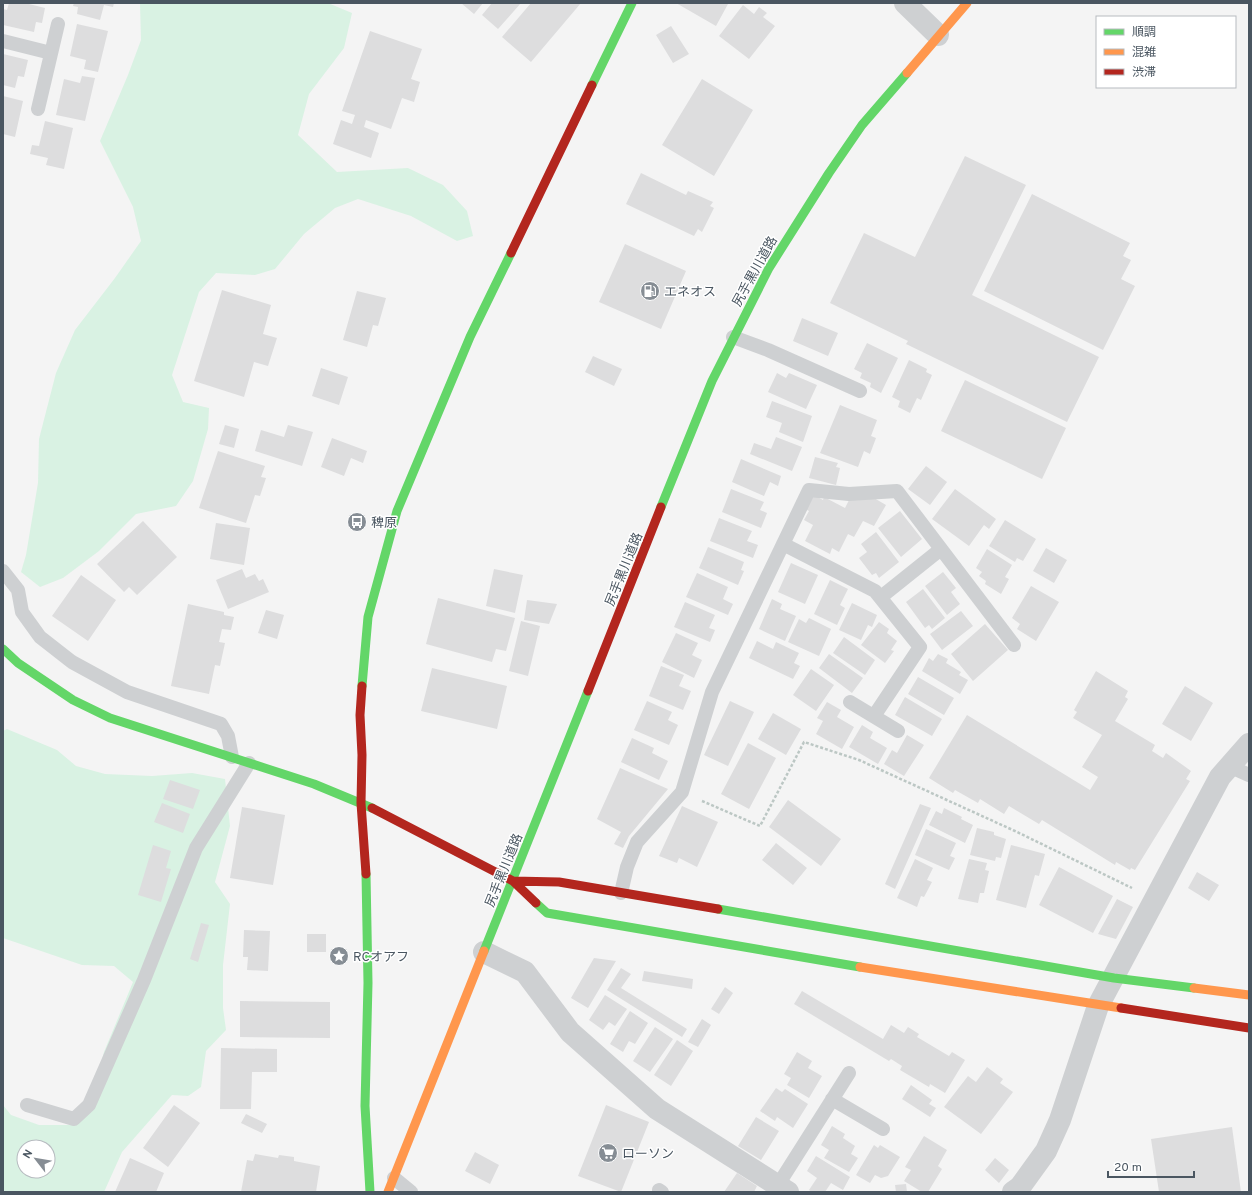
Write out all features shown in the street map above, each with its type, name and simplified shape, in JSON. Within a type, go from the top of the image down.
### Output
[{"type":"street","points":[[370,1192],[365,1106],[368,983],[366,862],[361,803],[362,755],[360,715],[368,617],[397,511],[470,337],[632,3]]},
{"type":"street","points":[[905,3],[938,35]]},
{"type":"street","name":"尻手黒川道路","points":[[388,1192],[712,381],[733,337],[769,268],[862,124],[967,3]]},
{"type":"street","points":[[3,649],[18,663],[73,700],[110,718],[314,784],[361,803],[512,881],[547,913],[1098,1006],[1249,1028]]},
{"type":"street","points":[[1013,1192],[1020,1187],[1046,1151],[1060,1120],[1098,1006],[1220,778],[1249,744]]},
{"type":"street","points":[[512,881],[559,882],[621,894],[1114,978],[1249,995]]},
{"type":"street","points":[[484,952],[525,972],[570,1032],[657,1109],[783,1189]]},
{"type":"lane","points":[[38,109],[58,24]]},
{"type":"lane","points":[[3,40],[51,52]]},
{"type":"lane","points":[[733,337],[768,350],[860,391]]},
{"type":"lane","points":[[621,894],[627,867],[637,842],[682,792],[712,692],[809,490],[849,494],[897,490],[1014,645]]},
{"type":"lane","points":[[783,544],[875,591],[920,647],[874,716]]},
{"type":"lane","points":[[881,597],[942,549]]},
{"type":"lane","points":[[3,571],[18,590],[22,612],[40,638],[72,662],[128,692],[221,724],[228,736],[232,757]]},
{"type":"lane","points":[[850,702],[898,731]]},
{"type":"lane","points":[[27,1105],[74,1119],[89,1105],[144,980],[196,848],[249,763]]},
{"type":"lane","points":[[1229,766],[1249,775]]},
{"type":"lane","points":[[783,1189],[832,1099],[848,1073]]},
{"type":"lane","points":[[832,1099],[883,1129]]},
{"type":"lane","points":[[394,1178],[411,1192]]},
{"type":"path","points":[[682,792],[760,826],[804,742],[859,760],[1015,831],[1155,900]]},
{"type":"green space","points":[[140,3],[328,3],[352,13],[344,48],[309,94],[298,135],[337,172],[408,168],[443,185],[467,211],[473,236],[457,241],[411,216],[358,199],[335,208],[304,234],[275,269],[255,275],[216,273],[199,292],[172,375],[183,402],[209,408],[208,429],[193,481],[176,506],[136,514],[99,551],[63,578],[40,587],[21,572],[26,555],[38,483],[39,439],[56,373],[75,330],[141,241],[133,207],[100,141],[141,40]]},
{"type":"green space","points":[[7,729],[57,750],[76,766],[105,774],[152,776],[192,773],[225,779],[230,826],[215,882],[230,904],[223,965],[223,1008],[226,1030],[206,1051],[201,1087],[188,1096],[172,1095],[122,1152],[104,1192],[3,1192],[3,1105],[11,1115],[39,1125],[75,1125],[90,1105],[104,1052],[133,982],[114,966],[82,965],[3,938],[3,731]]},
{"type":"building","points":[[9,3],[25,3],[45,8],[42,23],[36,22],[34,32],[3,25],[3,9],[7,10]]},
{"type":"building","points":[[74,3],[114,3],[113,7],[104,5],[100,20],[77,14],[78,7],[73,6]]},
{"type":"building","points":[[461,3],[483,3],[474,14]]},
{"type":"building","points":[[492,3],[521,3],[498,29],[482,15]]},
{"type":"building","points":[[531,3],[581,3],[531,62],[502,37]]},
{"type":"building","points":[[676,3],[726,3],[728,4],[716,26]]},
{"type":"building","points":[[743,5],[754,14],[759,7],[767,13],[763,17],[775,26],[749,59],[719,36]]},
{"type":"building","points":[[77,24],[108,31],[98,72],[84,69],[86,60],[70,56]]},
{"type":"building","points":[[671,26],[689,54],[673,63],[656,35]]},
{"type":"building","points":[[370,31],[422,49],[411,79],[420,82],[414,102],[402,98],[391,129],[366,120],[364,127],[379,133],[371,158],[333,144],[341,120],[352,124],[355,115],[342,111]]},
{"type":"building","points":[[3,54],[28,60],[24,77],[18,76],[15,88],[3,85]]},
{"type":"building","points":[[82,76],[95,78],[85,121],[56,115],[64,79],[80,83]]},
{"type":"building","points":[[702,79],[753,110],[714,176],[662,145]]},
{"type":"building","points":[[3,96],[23,101],[15,137],[3,134]]},
{"type":"building","points":[[45,121],[73,128],[64,169],[46,165],[48,158],[30,154],[32,145],[39,146]]},
{"type":"building","points":[[965,156],[1026,185],[972,295],[1099,357],[1067,422],[906,344],[908,341],[830,303],[864,233],[915,257]]},
{"type":"building","points":[[641,173],[686,195],[688,191],[713,202],[710,206],[714,208],[702,232],[698,229],[694,236],[626,204]]},
{"type":"building","points":[[1032,194],[1130,243],[1123,256],[1131,260],[1121,279],[1135,286],[1103,350],[984,291]]},
{"type":"building","points":[[625,244],[686,271],[661,329],[599,302]]},
{"type":"building","points":[[222,290],[271,305],[263,334],[277,338],[268,366],[254,362],[244,397],[194,381]]},
{"type":"building","points":[[357,291],[386,298],[378,326],[373,325],[367,347],[343,340]]},
{"type":"building","points":[[802,318],[838,333],[828,356],[793,341]]},
{"type":"building","points":[[867,343],[898,358],[881,393],[870,387],[871,383],[860,378],[862,373],[854,369]]},
{"type":"building","points":[[593,356],[622,369],[614,386],[585,372]]},
{"type":"building","points":[[909,360],[927,369],[926,372],[932,375],[921,400],[917,398],[910,413],[898,407],[900,401],[892,397]]},
{"type":"building","points":[[321,368],[348,377],[339,405],[312,396]]},
{"type":"building","points":[[777,373],[786,378],[789,373],[817,385],[806,409],[768,392]]},
{"type":"building","points":[[965,380],[1066,428],[1042,479],[941,431]]},
{"type":"building","points":[[772,401],[812,416],[803,442],[779,432],[782,423],[766,417]]},
{"type":"building","points":[[840,405],[877,420],[871,436],[876,438],[870,454],[864,451],[858,467],[820,453]]},
{"type":"building","points":[[225,425],[239,429],[234,448],[219,444]]},
{"type":"building","points":[[288,425],[313,432],[302,466],[255,451],[261,430],[284,437]]},
{"type":"building","points":[[776,437],[802,447],[792,471],[750,454],[754,443],[771,449]]},
{"type":"building","points":[[332,438],[367,451],[363,463],[351,458],[344,476],[321,467]]},
{"type":"building","points":[[218,451],[265,466],[261,477],[266,478],[260,496],[255,495],[246,523],[199,508]]},
{"type":"building","points":[[815,457],[838,463],[836,467],[840,468],[836,485],[809,478]]},
{"type":"building","points":[[741,459],[781,476],[778,486],[770,482],[764,496],[732,482]]},
{"type":"building","points":[[926,466],[947,482],[930,505],[908,489]]},
{"type":"building","points":[[731,489],[764,502],[760,510],[767,513],[761,528],[722,512]]},
{"type":"building","points":[[955,489],[996,519],[989,529],[984,525],[969,546],[932,519]]},
{"type":"building","points":[[812,494],[823,500],[824,497],[845,508],[849,500],[874,498],[886,505],[874,526],[863,521],[854,537],[848,534],[839,552],[832,548],[830,554],[805,541],[813,525],[804,520],[809,511],[805,509]]},
{"type":"building","points":[[900,511],[922,539],[901,557],[878,528]]},
{"type":"building","points":[[719,518],[752,531],[747,541],[758,545],[753,558],[710,541]]},
{"type":"building","points":[[1005,520],[1036,539],[1023,561],[1017,558],[1015,562],[989,546]]},
{"type":"building","points":[[143,521],[177,557],[137,595],[129,587],[124,592],[97,564]]},
{"type":"building","points":[[216,523],[250,528],[244,565],[210,559]]},
{"type":"building","points":[[876,532],[899,562],[879,578],[876,573],[872,575],[859,558],[867,552],[861,544]]},
{"type":"building","points":[[708,547],[744,562],[741,570],[744,571],[738,585],[699,568]]},
{"type":"building","points":[[1046,548],[1067,560],[1054,583],[1033,571]]},
{"type":"building","points":[[987,549],[1012,565],[1005,577],[1009,579],[1001,594],[985,584],[986,581],[979,576],[982,572],[976,568]]},
{"type":"building","points":[[791,563],[818,575],[805,604],[778,592]]},
{"type":"building","points":[[242,569],[246,578],[255,574],[259,581],[263,579],[269,592],[228,609],[216,580]]},
{"type":"building","points":[[494,569],[523,575],[515,613],[486,606]]},
{"type":"building","points":[[943,572],[956,588],[951,592],[960,604],[947,615],[925,586]]},
{"type":"building","points":[[697,573],[728,587],[723,599],[733,604],[728,615],[686,597]]},
{"type":"building","points":[[81,575],[116,600],[88,641],[52,616]]},
{"type":"building","points":[[830,580],[848,589],[840,605],[845,608],[837,625],[814,614]]},
{"type":"building","points":[[1031,586],[1059,602],[1036,641],[1017,629],[1020,624],[1012,618]]},
{"type":"building","points":[[923,589],[945,618],[932,629],[929,625],[925,628],[906,602]]},
{"type":"building","points":[[438,598],[515,618],[506,651],[496,649],[492,662],[426,644]]},
{"type":"building","points":[[772,599],[782,604],[780,609],[796,616],[785,641],[759,629]]},
{"type":"building","points":[[527,600],[557,604],[549,624],[524,620]]},
{"type":"building","points":[[685,602],[715,615],[709,628],[715,630],[710,642],[674,627]]},
{"type":"building","points":[[852,603],[877,615],[872,627],[868,625],[861,640],[839,630]]},
{"type":"building","points":[[188,604],[224,612],[224,615],[234,617],[231,630],[222,629],[219,642],[225,643],[220,666],[215,665],[209,694],[171,686]]},
{"type":"building","points":[[266,610],[284,615],[277,639],[258,633]]},
{"type":"building","points":[[961,611],[973,626],[942,650],[930,634]]},
{"type":"building","points":[[809,618],[831,629],[819,656],[788,642],[799,619],[806,623]]},
{"type":"building","points":[[521,621],[540,626],[528,676],[509,671]]},
{"type":"building","points":[[879,622],[889,629],[887,633],[897,641],[891,650],[894,651],[885,663],[861,645]]},
{"type":"building","points":[[985,624],[1008,650],[973,681],[951,654]]},
{"type":"building","points":[[676,633],[698,643],[692,655],[702,660],[694,678],[662,662]]},
{"type":"building","points":[[844,637],[875,660],[865,675],[833,653]]},
{"type":"building","points":[[757,641],[773,649],[776,642],[799,653],[794,663],[800,666],[793,679],[749,658]]},
{"type":"building","points":[[829,654],[863,678],[852,693],[819,668]]},
{"type":"building","points":[[938,654],[948,659],[946,663],[961,672],[959,675],[968,680],[960,694],[922,671],[929,658],[933,661]]},
{"type":"building","points":[[661,666],[684,675],[679,686],[691,691],[683,710],[649,696]]},
{"type":"building","points":[[432,668],[507,686],[497,729],[421,711]]},
{"type":"building","points":[[811,669],[834,685],[816,711],[793,695]]},
{"type":"building","points":[[1096,671],[1128,691],[1125,697],[1128,699],[1115,721],[1155,745],[1152,751],[1163,758],[1166,753],[1191,771],[1186,779],[1190,781],[1135,870],[1131,868],[1130,870],[1116,862],[1115,865],[1042,820],[1039,824],[1009,806],[1004,814],[980,799],[978,803],[955,790],[953,793],[929,778],[967,715],[1090,790],[1098,777],[1082,767],[1102,735],[1073,718],[1077,712],[1074,710]]},
{"type":"building","points":[[918,677],[954,698],[944,715],[908,694]]},
{"type":"building","points":[[1185,686],[1213,703],[1191,741],[1162,724]]},
{"type":"building","points":[[905,697],[942,719],[932,736],[895,715]]},
{"type":"building","points":[[647,701],[672,712],[668,720],[678,725],[669,745],[634,730]]},
{"type":"building","points":[[730,701],[754,712],[728,766],[704,755]]},
{"type":"building","points":[[827,702],[841,710],[837,717],[854,727],[842,749],[816,734],[823,721],[817,718]]},
{"type":"building","points":[[773,713],[801,729],[786,755],[758,739]]},
{"type":"building","points":[[862,725],[873,732],[870,738],[887,748],[878,764],[849,747]]},
{"type":"building","points":[[907,735],[924,745],[904,776],[884,764],[892,750],[897,753]]},
{"type":"building","points":[[632,738],[654,748],[652,753],[668,761],[659,780],[621,762]]},
{"type":"building","points":[[748,743],[776,758],[749,809],[721,794]]},
{"type":"building","points":[[620,768],[668,789],[629,836],[623,848],[614,844],[621,832],[597,819]]},
{"type":"building","points":[[170,780],[200,790],[193,809],[163,799]]},
{"type":"building","points":[[788,800],[841,839],[821,866],[769,827]]},
{"type":"building","points":[[162,803],[190,814],[183,833],[154,822]]},
{"type":"building","points":[[920,804],[931,808],[895,889],[885,884]]},
{"type":"building","points":[[682,806],[718,822],[697,867],[679,858],[677,863],[659,856]]},
{"type":"building","points":[[242,807],[285,815],[273,885],[230,878]]},
{"type":"building","points":[[944,808],[962,817],[961,819],[973,825],[965,843],[929,825],[936,811],[942,814]]},
{"type":"building","points":[[977,828],[994,832],[994,835],[1006,839],[1001,858],[996,857],[995,861],[970,855]]},
{"type":"building","points":[[926,829],[956,843],[950,856],[955,858],[949,870],[915,855]]},
{"type":"building","points":[[776,843],[807,868],[793,885],[762,860]]},
{"type":"building","points":[[153,845],[171,851],[166,868],[171,869],[161,902],[138,895]]},
{"type":"building","points":[[1011,845],[1045,854],[1039,876],[1035,875],[1026,908],[996,900]]},
{"type":"building","points":[[915,859],[933,868],[927,880],[932,882],[924,897],[921,896],[917,907],[897,898]]},
{"type":"building","points":[[969,859],[987,863],[985,870],[989,871],[984,893],[980,893],[978,903],[958,899]]},
{"type":"building","points":[[1059,867],[1113,896],[1093,933],[1039,905]]},
{"type":"building","points":[[1197,872],[1219,885],[1209,901],[1188,888]]},
{"type":"building","points":[[1117,899],[1133,907],[1116,939],[1098,934]]},
{"type":"building","points":[[201,923],[209,925],[198,962],[190,959]]},
{"type":"building","points":[[244,930],[270,931],[268,971],[247,970],[248,957],[243,957]]},
{"type":"building","points":[[307,934],[326,934],[326,952],[307,952]]},
{"type":"building","points":[[594,958],[616,961],[588,1008],[571,998]]},
{"type":"building","points":[[621,968],[631,974],[621,988],[687,1029],[682,1037],[607,990]]},
{"type":"building","points":[[644,971],[693,979],[692,989],[642,981]]},
{"type":"building","points":[[725,987],[733,993],[719,1014],[711,1009]]},
{"type":"building","points":[[802,991],[883,1039],[891,1025],[904,1033],[908,1027],[919,1034],[917,1037],[949,1056],[952,1052],[965,1060],[945,1093],[930,1084],[929,1087],[900,1070],[902,1066],[891,1059],[889,1061],[794,1004]]},
{"type":"building","points":[[605,995],[627,1009],[615,1026],[609,1022],[603,1030],[589,1020]]},
{"type":"building","points":[[240,1001],[330,1002],[330,1038],[240,1037]]},
{"type":"building","points":[[630,1011],[648,1023],[635,1044],[629,1041],[623,1052],[610,1044]]},
{"type":"building","points":[[702,1019],[711,1025],[698,1047],[688,1042]]},
{"type":"building","points":[[655,1027],[673,1039],[650,1072],[633,1061]]},
{"type":"building","points":[[677,1040],[693,1051],[671,1086],[654,1075]]},
{"type":"building","points":[[221,1048],[277,1049],[277,1072],[252,1072],[251,1109],[220,1109]]},
{"type":"building","points":[[797,1052],[812,1061],[808,1068],[822,1076],[809,1098],[787,1085],[791,1078],[784,1074]]},
{"type":"building","points":[[987,1067],[1003,1079],[1000,1083],[1013,1092],[981,1134],[944,1107],[968,1076],[976,1082]]},
{"type":"building","points":[[911,1085],[932,1100],[929,1104],[936,1108],[930,1117],[902,1099]]},
{"type":"building","points":[[776,1088],[782,1092],[785,1089],[808,1104],[793,1128],[777,1117],[775,1121],[760,1111]]},
{"type":"building","points":[[174,1105],[200,1123],[168,1167],[143,1148]]},
{"type":"building","points":[[606,1105],[649,1122],[621,1192],[578,1176]]},
{"type":"building","points":[[246,1114],[267,1124],[262,1133],[241,1123]]},
{"type":"building","points":[[756,1117],[779,1131],[761,1160],[738,1146]]},
{"type":"building","points":[[832,1126],[845,1134],[843,1138],[855,1146],[851,1154],[858,1158],[849,1172],[824,1158],[829,1150],[821,1145]]},
{"type":"building","points":[[1232,1127],[1241,1192],[1159,1192],[1151,1139]]},
{"type":"building","points":[[924,1136],[947,1150],[938,1166],[942,1169],[928,1192],[922,1192],[904,1181],[911,1170],[905,1167]]},
{"type":"building","points":[[874,1145],[878,1148],[880,1145],[900,1157],[888,1176],[881,1178],[875,1175],[870,1183],[856,1175]]},
{"type":"building","points":[[475,1152],[499,1165],[490,1184],[465,1171]]},
{"type":"building","points":[[255,1154],[278,1158],[279,1155],[294,1157],[294,1161],[320,1166],[316,1192],[241,1192],[247,1160],[253,1161]]},
{"type":"building","points":[[816,1156],[850,1177],[843,1190],[831,1183],[825,1192],[812,1192],[809,1190],[817,1178],[807,1171]]},
{"type":"building","points":[[130,1158],[164,1173],[156,1192],[115,1192]]},
{"type":"building","points":[[995,1158],[1009,1170],[999,1183],[985,1170]]},
{"type":"building","points":[[737,1173],[757,1186],[754,1192],[724,1192]]},
{"type":"building","points":[[906,1184],[907,1192],[896,1192],[895,1185]]},
{"type":"traffic: fast","points":[[592,85],[632,3]]},
{"type":"traffic: fast","points":[[661,507],[712,381],[769,268],[829,173],[862,125],[907,73]]},
{"type":"traffic: fast","points":[[362,686],[368,617],[397,511],[470,337],[511,253]]},
{"type":"traffic: fast","points":[[3,649],[18,663],[73,700],[110,718],[314,784],[372,808]]},
{"type":"traffic: fast","points":[[484,951],[588,691]]},
{"type":"traffic: fast","points":[[366,874],[368,983],[365,1106],[370,1192]]},
{"type":"traffic: fast","points":[[536,903],[547,913],[860,967]]},
{"type":"traffic: fast","points":[[718,909],[1114,978],[1194,988]]},
{"type":"traffic: slow","points":[[907,73],[967,3]]},
{"type":"traffic: slow","points":[[388,1192],[484,951]]},
{"type":"traffic: slow","points":[[860,967],[1121,1008]]},
{"type":"traffic: slow","points":[[1194,988],[1249,995]]},
{"type":"traffic: jam","points":[[511,253],[592,85]]},
{"type":"traffic: jam","points":[[588,691],[661,507]]},
{"type":"traffic: jam","points":[[362,686],[360,715],[362,755],[361,803],[366,874]]},
{"type":"traffic: jam","points":[[372,808],[513,881],[536,903]]},
{"type":"traffic: jam","points":[[513,881],[559,882],[718,909]]},
{"type":"traffic: jam","points":[[1121,1008],[1249,1028]]},
{"type":"place","name":"エネオス","points":[[650,291]]},
{"type":"place","name":"稗原","points":[[357,522]]},
{"type":"place","name":"RCオアフ","points":[[339,956]]},
{"type":"place","name":"ローソン","points":[[608,1153]]}]
